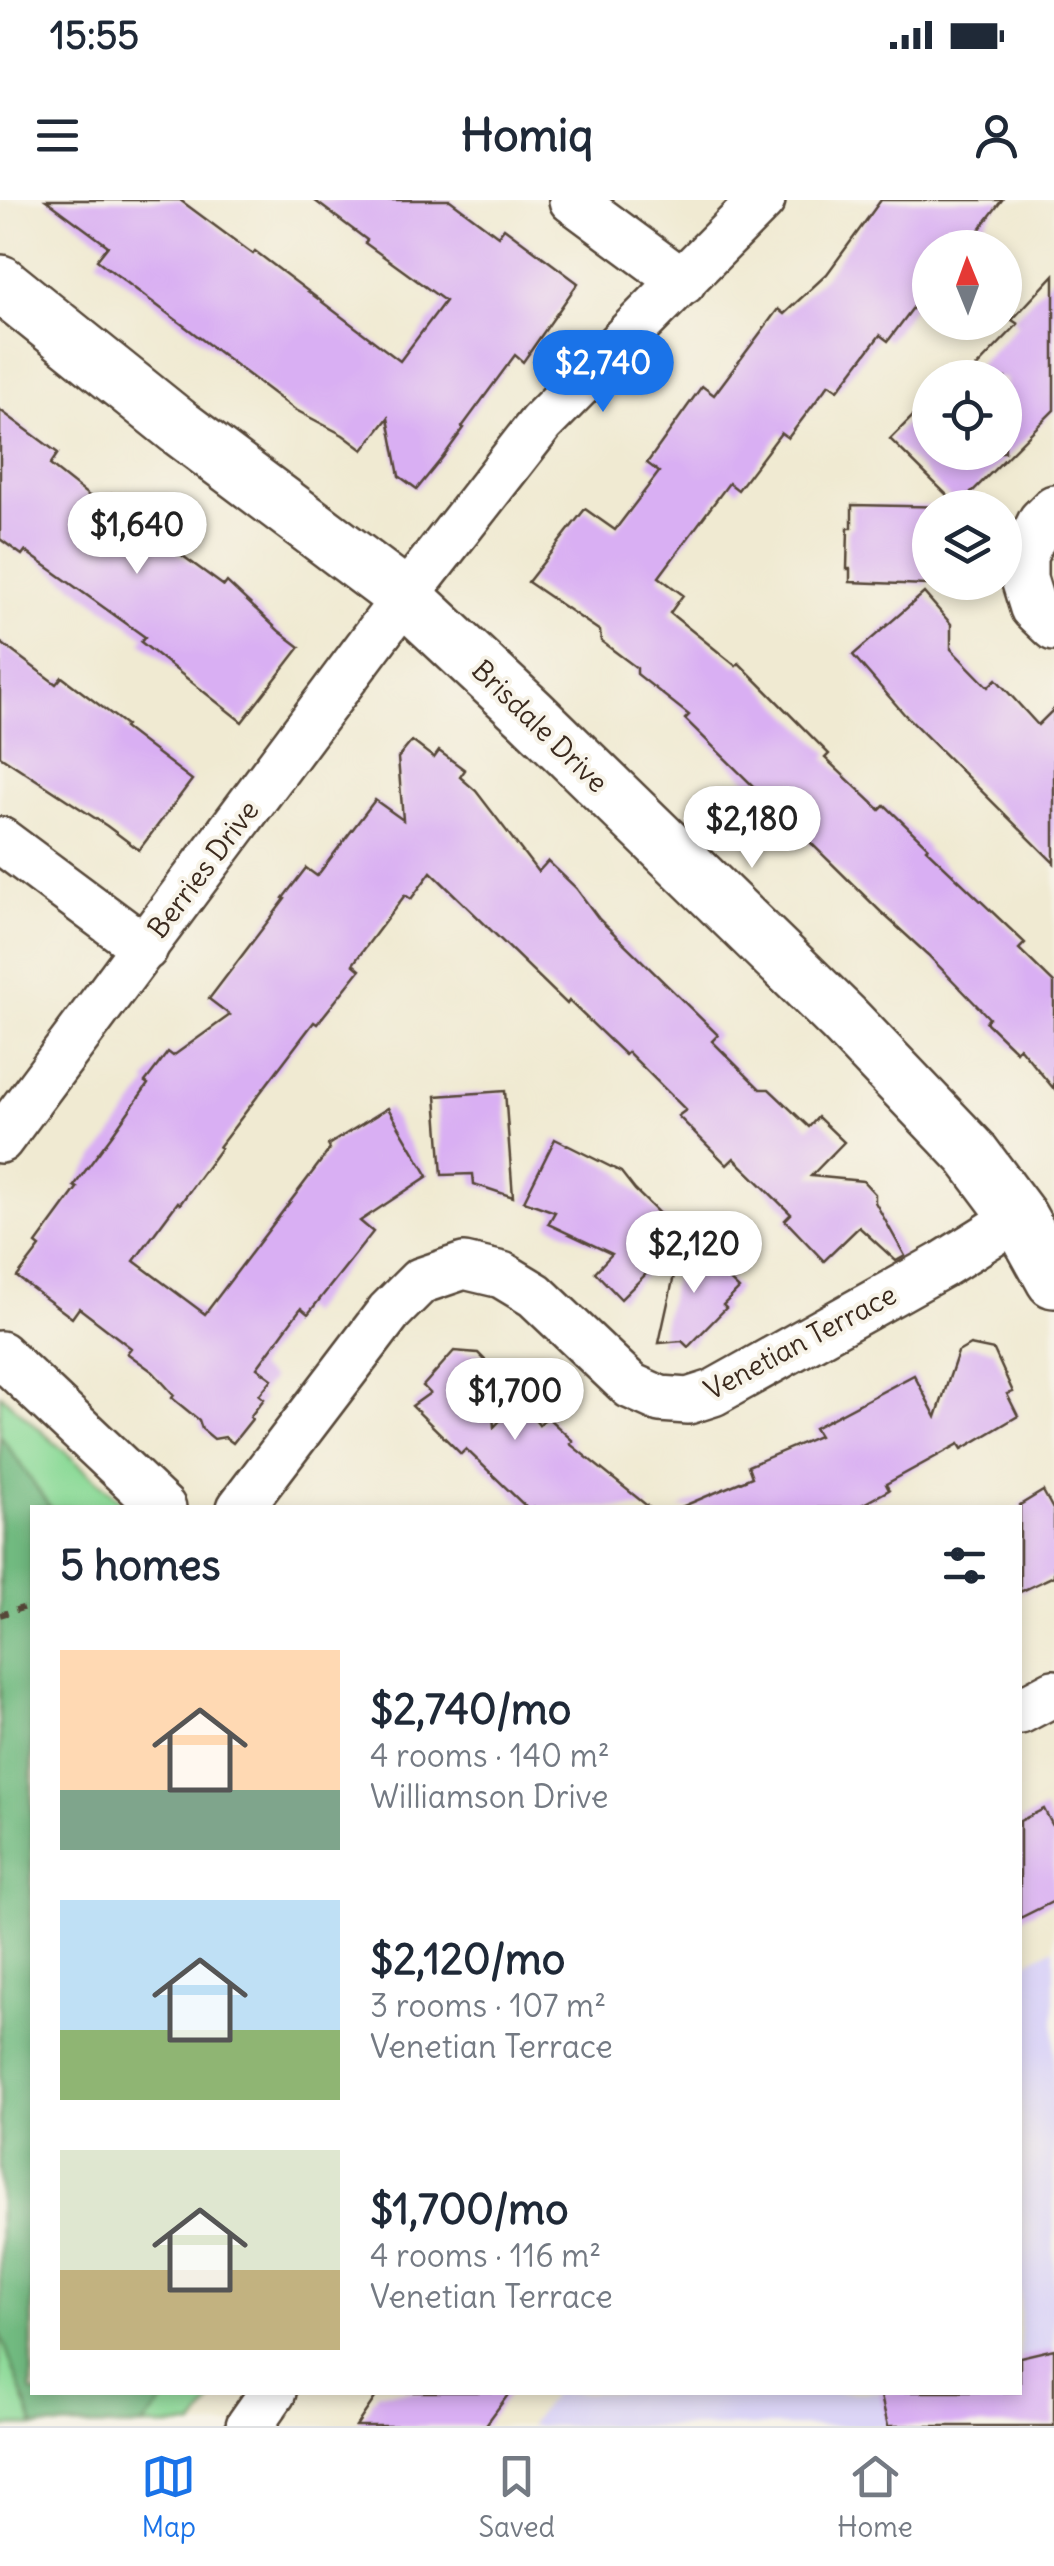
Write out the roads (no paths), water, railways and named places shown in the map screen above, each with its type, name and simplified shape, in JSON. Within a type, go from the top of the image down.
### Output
[{"type":"street","points":[[572,200],[683,282]]},
{"type":"street","name":"Berries Drive","points":[[0,1140],[405,597],[541,423],[762,200]]},
{"type":"street","name":"Brisdale Drive","points":[[0,283],[180,428],[405,597],[530,714],[843,1019],[971,1154],[1019,1217],[1054,1280]]},
{"type":"street","points":[[1054,508],[1041,521],[1024,556],[1024,579],[1034,608],[1054,628]]},
{"type":"street","points":[[0,840],[144,948]]},
{"type":"street","name":"Venetian Terrace","points":[[242,1505],[388,1312],[420,1281],[464,1266],[502,1275],[535,1296],[632,1386],[660,1399],[688,1401],[729,1384],[944,1264],[1019,1217]]},
{"type":"street","points":[[0,1354],[160,1505]]},
{"type":"street","points":[[1022,1711],[1054,1693]]},
{"type":"street","points":[[249,2426],[271,2395]]}]
